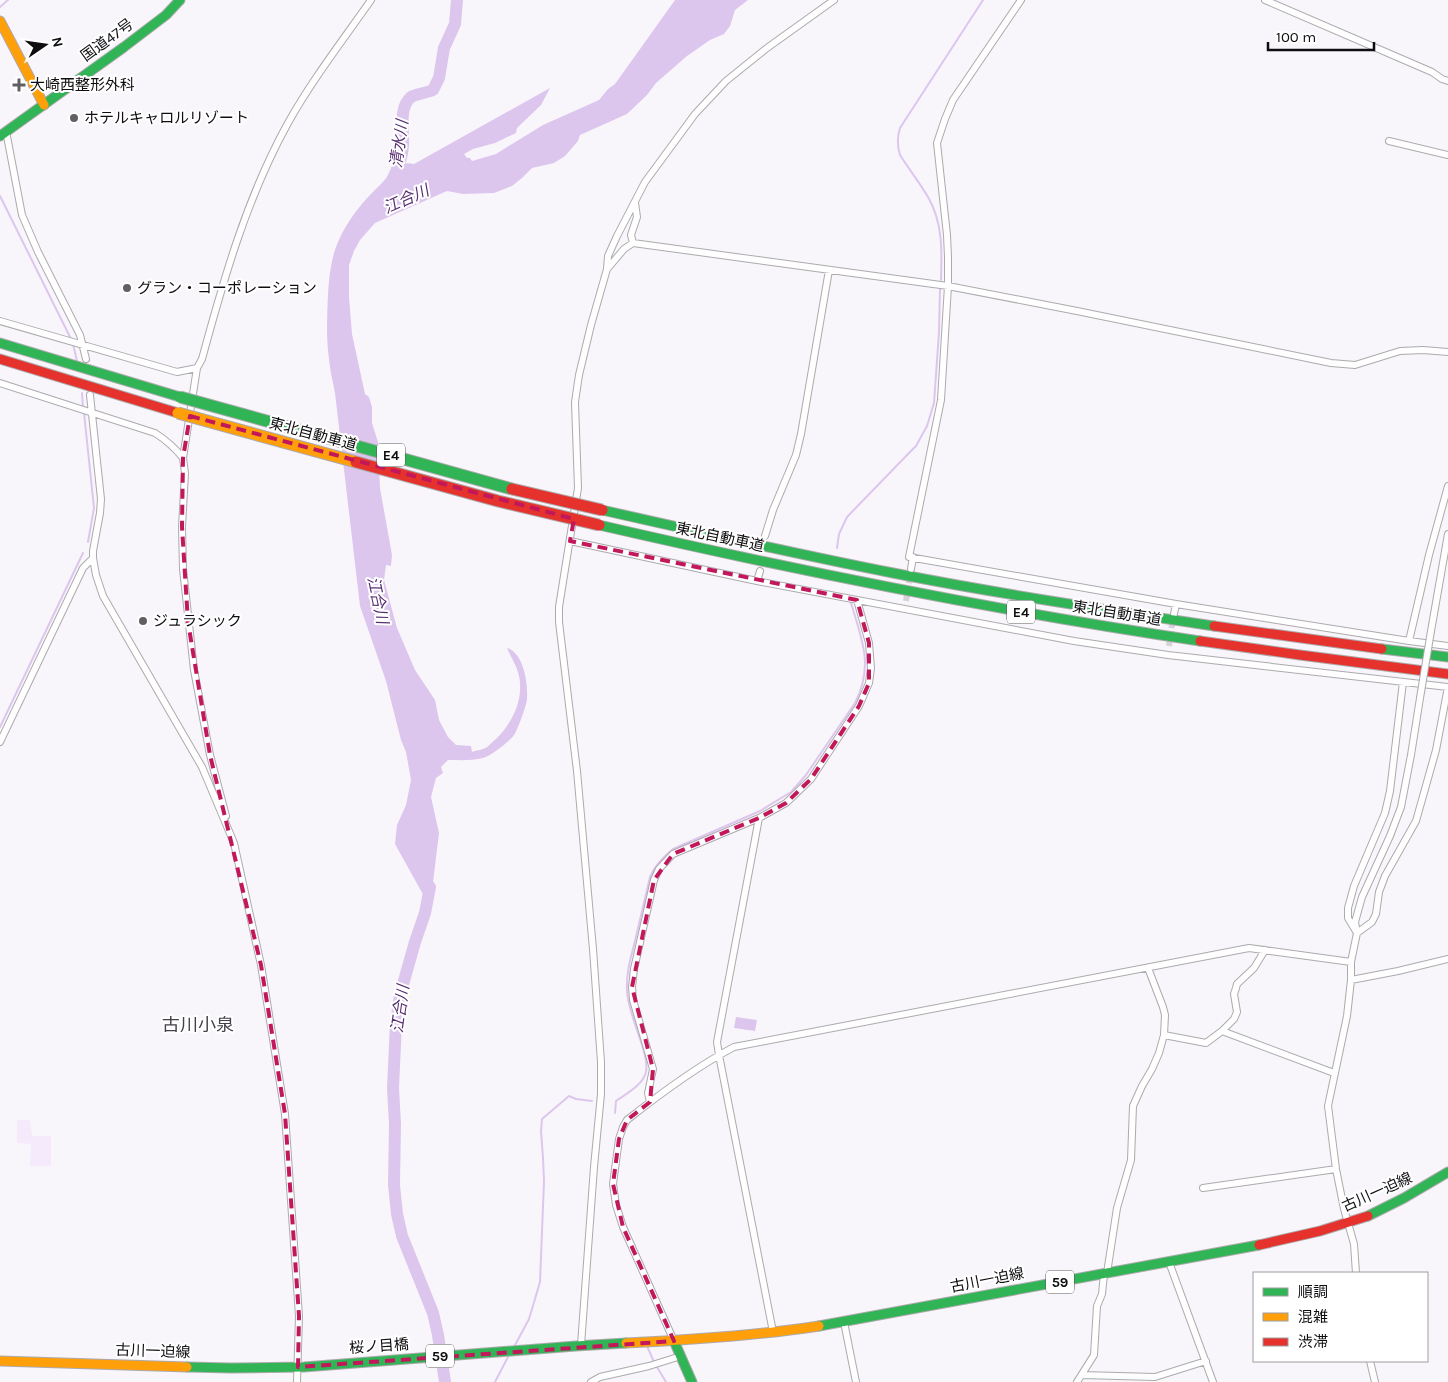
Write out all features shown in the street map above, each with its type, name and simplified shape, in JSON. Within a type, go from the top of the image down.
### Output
[{"type":"main road","name":"国道47号","points":[[3,134],[124,47],[166,15],[180,0]]},
{"type":"main road","points":[[0,21],[44,104]]},
{"type":"main road","name":"東北自動車道","points":[[0,343],[180,397],[501,486],[800,554],[990,591],[1191,624],[1448,657]]},
{"type":"main road","name":"東北自動車道","points":[[0,358],[178,413],[498,501],[824,575],[987,606],[1294,655],[1448,674]]},
{"type":"main road","name":"古川一迫線","points":[[579,1346],[674,1341],[807,1328],[1261,1245],[1303,1236],[1377,1212],[1421,1189],[1448,1172]]},
{"type":"main road","points":[[674,1341],[692,1382]]},
{"type":"main road","name":"桜ノ目橋","points":[[301,1367],[579,1346]]},
{"type":"main road","name":"古川一迫線","points":[[0,1361],[231,1368],[301,1367]]},
{"type":"street","points":[[298,1382],[301,1367],[299,1316],[285,1114],[261,965],[234,844],[210,755],[194,670],[183,569],[182,527],[185,468],[183,458],[197,368],[202,359],[247,213],[272,154],[289,123],[306,94],[371,0]]},
{"type":"street","points":[[579,1346],[601,1094],[601,1062],[577,771],[559,622],[559,607],[578,488],[575,402],[579,375],[607,269],[608,256],[645,182],[695,114],[726,81],[767,48],[834,0]]},
{"type":"street","points":[[1021,0],[953,100],[937,144],[947,235],[948,286],[941,400],[909,556],[1176,604],[1448,646]]},
{"type":"street","points":[[1265,0],[1432,72],[1448,81]]},
{"type":"street","points":[[3,134],[22,215],[38,252],[80,335],[86,359]]},
{"type":"street","points":[[1389,141],[1448,155]]},
{"type":"street","points":[[633,242],[631,235],[637,217],[635,203]]},
{"type":"street","points":[[607,269],[624,249],[633,242],[948,286],[1331,363],[1355,365],[1400,351],[1448,352]]},
{"type":"street","points":[[765,536],[773,510],[796,455],[829,270]]},
{"type":"street","points":[[0,321],[177,372],[197,368]]},
{"type":"street","points":[[0,384],[155,434],[175,448],[183,458]]},
{"type":"street","points":[[90,394],[86,411],[101,499],[93,551],[96,575],[103,596],[202,767],[234,844]]},
{"type":"street","points":[[1409,641],[1429,555],[1448,486]]},
{"type":"street","points":[[1356,1272],[1354,1244],[1344,1210],[1336,1169],[1328,1106],[1347,1016],[1351,962],[1357,933],[1355,922],[1362,897],[1401,807],[1448,534]]},
{"type":"street","points":[[570,541],[757,581],[1074,641],[1168,655],[1448,687],[1436,750],[1416,821],[1384,876],[1379,892],[1376,914],[1372,922],[1357,933]]},
{"type":"street","points":[[911,569],[913,557]]},
{"type":"street","points":[[0,742],[83,568],[93,558]]},
{"type":"street","points":[[757,581],[760,571]]},
{"type":"street","points":[[650,1102],[648,1087],[653,1069],[633,1000],[632,987],[634,969],[654,880],[659,869],[674,854],[758,818],[786,802],[811,779],[866,694],[871,668],[871,655],[857,600]]},
{"type":"street","points":[[905,610],[906,601]]},
{"type":"street","points":[[1174,614],[1176,604]]},
{"type":"street","points":[[1168,655],[1169,646]]},
{"type":"street","points":[[1357,933],[1348,918],[1348,908],[1354,886],[1385,813],[1390,791],[1403,682]]},
{"type":"street","points":[[758,818],[717,1042],[773,1332]]},
{"type":"street","points":[[674,1341],[623,1227],[616,1205],[613,1184],[619,1139],[627,1120],[689,1073],[719,1055],[734,1047],[1249,948],[1351,962]]},
{"type":"street","points":[[1164,1036],[1206,1043],[1222,1031],[1234,1020],[1237,1012],[1234,994],[1237,984],[1254,968],[1265,950]]},
{"type":"street","points":[[1351,980],[1448,959]]},
{"type":"street","points":[[1077,1382],[1094,1355],[1097,1306],[1102,1294],[1117,1208],[1130,1160],[1133,1106],[1160,1053],[1164,1036],[1165,1015],[1148,968]]},
{"type":"street","points":[[1222,1031],[1334,1073]]},
{"type":"street","points":[[1204,1188],[1336,1169]]},
{"type":"street","points":[[1169,1262],[1213,1382]]},
{"type":"street","points":[[844,1322],[856,1382]]},
{"type":"street","points":[[591,1382],[600,1377],[649,1366],[681,1356]]},
{"type":"street","points":[[1082,1375],[1155,1377],[1206,1361]]},
{"type":"street","points":[[1370,1362],[1376,1382]]},
{"type":"highlighted area","points":[[190,416],[574,519],[570,541],[857,600],[869,643],[869,683],[859,706],[811,779],[786,803],[759,818],[673,854],[654,880],[632,987],[653,1069],[650,1102],[627,1120],[619,1139],[613,1184],[623,1227],[674,1341],[298,1367],[299,1316],[285,1114],[261,965],[210,755],[188,622],[182,527],[183,458]]},
{"type":"shaded area","points":[[17,1120],[30,1120],[32,1136],[51,1136],[51,1166],[30,1166],[31,1144],[17,1143]]},
{"type":"water","points":[[675,0],[748,0],[735,10],[730,26],[724,34],[710,40],[687,56],[656,83],[647,95],[627,114],[580,135],[578,141],[565,156],[554,163],[532,168],[512,186],[494,193],[463,194],[447,191],[375,223],[360,240],[349,265],[352,334],[365,394],[369,397],[372,407],[372,423],[378,442],[380,488],[392,555],[391,566],[386,565],[384,580],[397,628],[415,670],[435,700],[439,720],[448,737],[456,745],[471,746],[472,752],[485,748],[502,733],[512,718],[520,694],[520,685],[517,669],[507,648],[513,651],[521,662],[527,685],[527,699],[512,738],[486,757],[470,760],[448,760],[441,767],[443,773],[436,778],[431,797],[439,833],[430,907],[395,844],[397,825],[406,805],[411,780],[406,752],[401,740],[386,681],[360,606],[335,393],[327,343],[328,288],[334,254],[346,226],[356,211],[399,166],[408,163],[414,164],[550,88],[541,105],[517,128],[516,133],[495,143],[473,149],[464,154],[467,158],[470,158],[472,161],[496,154],[543,125],[599,100],[615,84]]},
{"type":"water","points":[[736,1017],[757,1020],[755,1031],[734,1028]]},
{"type":"waterway","points":[[0,7],[8,0]]},
{"type":"waterway","name":"清水川","points":[[392,180],[402,151],[404,107],[411,97],[433,90],[439,78],[444,48],[455,24],[457,0]]},
{"type":"waterway","points":[[941,280],[939,227],[928,197],[900,155],[898,135],[900,128],[983,0]]},
{"type":"waterway","points":[[0,196],[71,339]]},
{"type":"waterway","points":[[837,548],[839,534],[847,517],[916,446],[927,426],[934,403],[940,288]]},
{"type":"waterway","points":[[73,344],[77,361]]},
{"type":"waterway","points":[[82,393],[83,408]]},
{"type":"waterway","points":[[84,413],[94,508],[88,542]]},
{"type":"waterway","points":[[0,727],[83,553]]},
{"type":"waterway","points":[[615,1113],[616,1101],[638,1085],[646,1072],[645,1055],[628,1000],[627,977],[650,877],[660,861],[673,849],[760,811],[791,792],[806,775],[855,703],[861,690],[865,665],[864,653],[851,603]]},
{"type":"waterway","name":"江合川","points":[[430,887],[425,913],[400,995],[396,1023],[393,1088],[395,1124],[394,1185],[397,1214],[402,1236],[433,1313],[445,1382]]},
{"type":"waterway","points":[[514,1347],[529,1319],[540,1282],[544,1181],[542,1119],[569,1096],[592,1101]]},
{"type":"waterway","points":[[647,1346],[654,1362]]},
{"type":"waterway","points":[[495,1382],[509,1355]]},
{"type":"waterway","points":[[657,1367],[666,1382]]},
{"type":"tunnel","points":[[906,601],[910,575]]},
{"type":"tunnel","points":[[1169,646],[1173,617]]},
{"type":"traffic: fast","points":[[0,136],[124,47],[166,15],[180,0]]},
{"type":"traffic: fast","points":[[0,343],[180,397]]},
{"type":"traffic: fast","points":[[180,397],[512,489]]},
{"type":"traffic: fast","points":[[602,510],[784,551],[933,581],[1214,626]]},
{"type":"traffic: fast","points":[[599,525],[898,589],[1049,617],[1200,641]]},
{"type":"traffic: fast","points":[[1382,649],[1448,657]]},
{"type":"traffic: fast","points":[[1368,1216],[1404,1198],[1448,1172]]},
{"type":"traffic: fast","points":[[819,1326],[1259,1245]]},
{"type":"traffic: fast","points":[[674,1341],[692,1382]]},
{"type":"traffic: fast","points":[[187,1367],[304,1367],[626,1343]]},
{"type":"traffic: slow","points":[[0,21],[44,105]]},
{"type":"traffic: slow","points":[[178,413],[356,462]]},
{"type":"traffic: slow","points":[[626,1343],[722,1337],[819,1326]]},
{"type":"traffic: slow","points":[[0,1361],[187,1367]]},
{"type":"traffic: jam","points":[[0,359],[178,413]]},
{"type":"traffic: jam","points":[[356,462],[498,501],[599,525]]},
{"type":"traffic: jam","points":[[512,489],[602,510]]},
{"type":"traffic: jam","points":[[1214,626],[1382,649]]},
{"type":"traffic: jam","points":[[1200,641],[1448,674]]},
{"type":"traffic: jam","points":[[1259,1245],[1320,1231],[1368,1216]]},
{"type":"place","name":"大崎西整形外科","points":[[19,85]]},
{"type":"place","name":"ホテルキャロルリゾート","points":[[74,118]]},
{"type":"place","name":"グラン・コーポレーション","points":[[127,288]]},
{"type":"place","name":"ジュラシック","points":[[143,621]]},
{"type":"district","name":"古川小泉","points":[[198,1025]]}]
